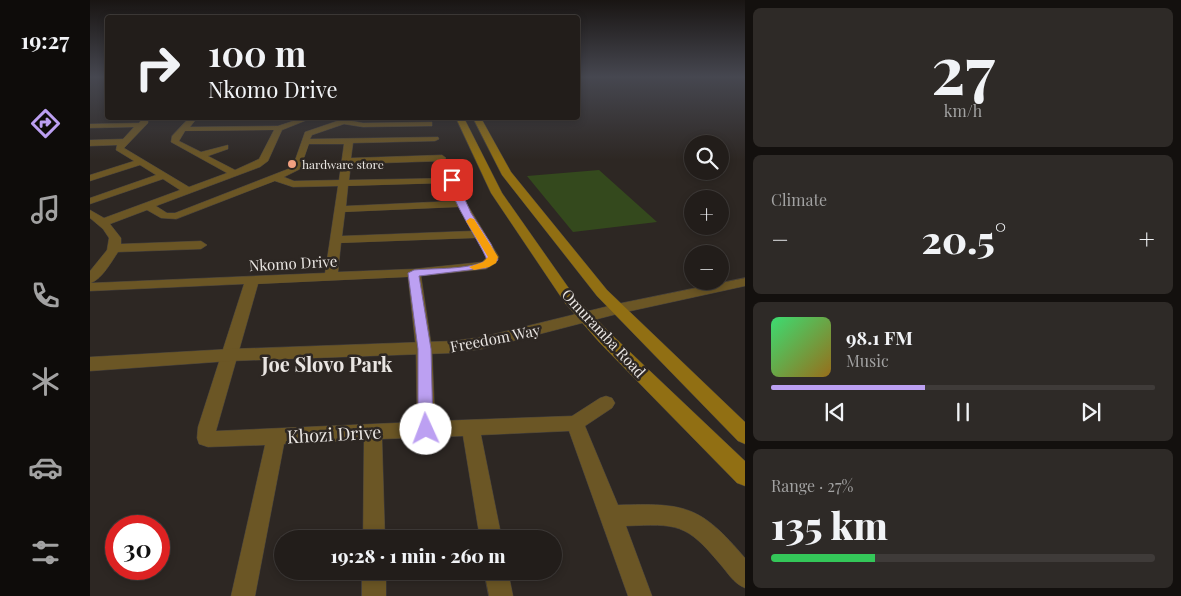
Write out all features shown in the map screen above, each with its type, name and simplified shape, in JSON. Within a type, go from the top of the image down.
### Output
[{"type":"main road","name":"Omuramba Road","points":[[461,120],[497,193],[554,280],[585,318],[745,476]]},
{"type":"main road","name":"Omuramba Road","points":[[478,120],[506,173],[617,309],[745,435]]},
{"type":"street","points":[[191,120],[175,138],[175,142],[236,174]]},
{"type":"street","points":[[183,129],[279,128],[302,120]]},
{"type":"street","points":[[148,206],[165,216],[176,216],[275,177],[297,166],[310,133],[345,120]]},
{"type":"street","points":[[336,240],[479,234],[462,204],[428,120],[363,125],[350,120]]},
{"type":"street","points":[[90,126],[142,123],[119,148],[188,191]]},
{"type":"street","points":[[102,223],[236,174],[263,161],[279,128]]},
{"type":"street","points":[[305,142],[435,139]]},
{"type":"street","points":[[332,277],[350,141]]},
{"type":"street","points":[[90,143],[123,142]]},
{"type":"street","points":[[201,155],[225,147]]},
{"type":"street","points":[[347,161],[447,169]]},
{"type":"street","points":[[90,178],[141,162]]},
{"type":"street","points":[[275,177],[293,184],[344,182],[447,169]]},
{"type":"street","points":[[90,202],[163,176]]},
{"type":"street","points":[[340,209],[462,204]]},
{"type":"street","points":[[90,213],[114,234],[115,248],[90,279]]},
{"type":"street","name":"Nkomo Drive","points":[[90,287],[414,273],[486,265],[493,257],[479,234]]},
{"type":"street","points":[[115,248],[201,245]]},
{"type":"street","points":[[414,273],[424,349],[426,429]]},
{"type":"street","points":[[230,355],[252,281]]},
{"type":"street","name":"Freedom Way","points":[[90,364],[230,355],[424,349],[482,343],[617,309],[745,282]]},
{"type":"street","name":"Khozi Drive","points":[[230,355],[207,427],[206,438],[276,437],[575,423]]},
{"type":"street","points":[[606,403],[575,423],[586,448],[640,596]]},
{"type":"street","points":[[471,428],[488,530]]},
{"type":"street","points":[[373,433],[374,530]]},
{"type":"street","points":[[243,596],[276,437]]},
{"type":"street","points":[[611,516],[677,516],[691,521],[745,576]]},
{"type":"street","points":[[374,580],[374,596]]},
{"type":"street","points":[[497,580],[500,596]]},
{"type":"green space","points":[[599,170],[657,222],[573,232],[527,176]]},
{"type":"slow traffic","points":[[470,221],[493,257],[486,265],[474,267]]},
{"type":"place","name":"hardware store","points":[[292,164]]},
{"type":"district","name":"Joe Slovo Park","points":[[327,363]]},
{"type":"route","points":[[426,429],[424,349],[414,273],[486,265],[493,257],[466,213],[452,180]]}]
